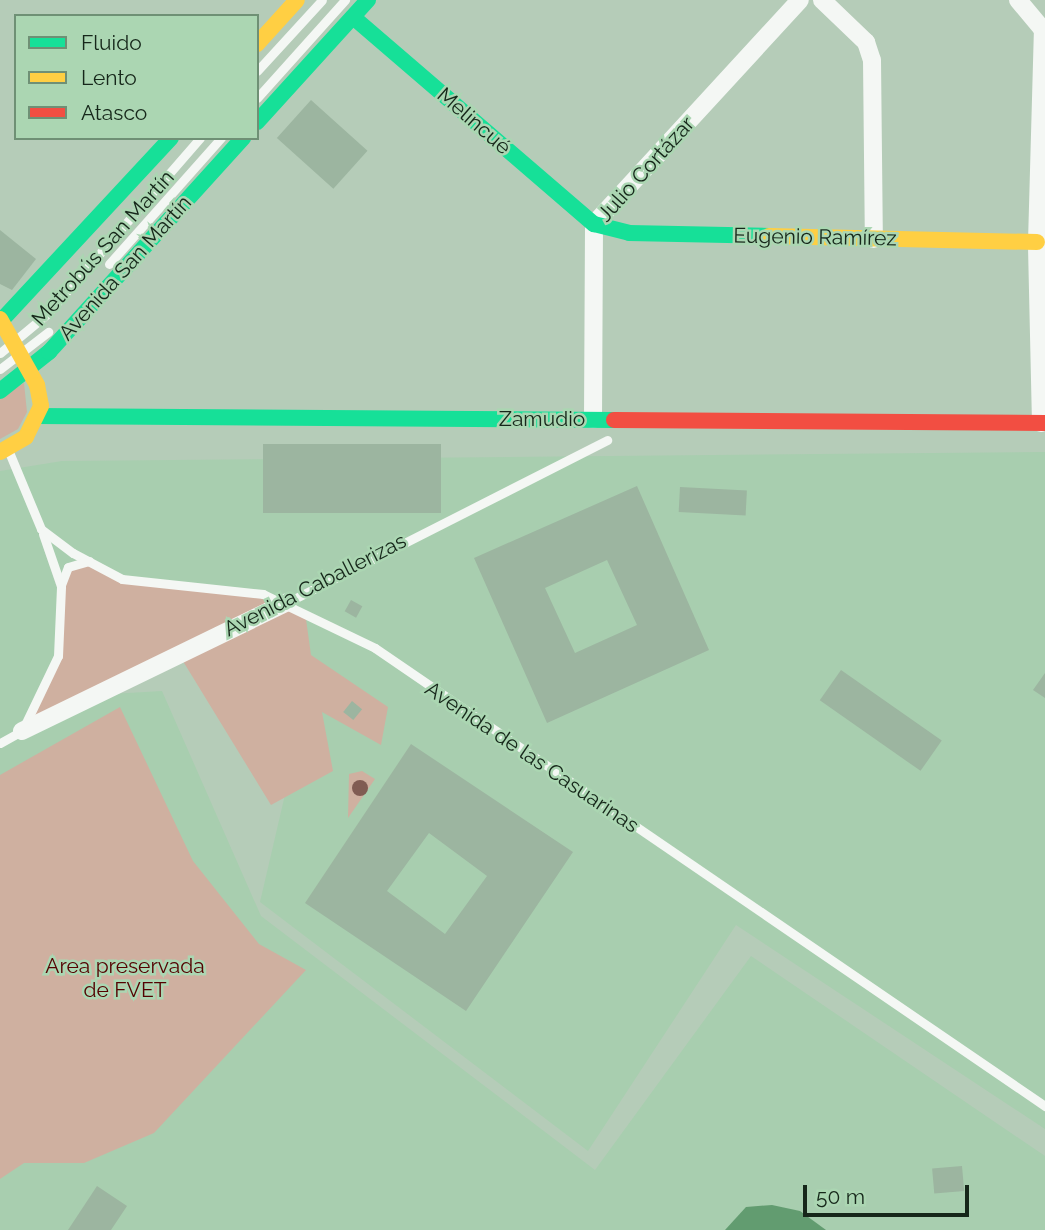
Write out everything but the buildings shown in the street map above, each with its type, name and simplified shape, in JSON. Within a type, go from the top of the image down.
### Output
[{"type":"street","points":[[259,42],[297,0]]},
{"type":"street","points":[[259,120],[368,0]]},
{"type":"street","name":"Julio Cortázar","points":[[593,419],[594,225],[800,0]]},
{"type":"street","points":[[822,0],[866,42],[872,60],[874,239]]},
{"type":"street","points":[[1018,0],[1044,29],[1037,242],[1043,423]]},
{"type":"street","name":"Melincué","points":[[353,17],[594,225]]},
{"type":"street","points":[[4,451],[38,415],[22,356],[0,321],[170,140]]},
{"type":"street","name":"Avenida San Martín","points":[[0,391],[22,356],[241,140]]},
{"type":"street","name":"Eugenio Ramírez","points":[[594,225],[629,233],[1037,242]]},
{"type":"street","name":"Zamudio","points":[[38,415],[1043,423]]},
{"type":"street","name":"Avenida Caballerizas","points":[[22,732],[288,602]]},
{"type":"lane","points":[[259,69],[322,0]]},
{"type":"lane","points":[[259,96],[345,0]]},
{"type":"lane","name":"Metrobús San Martín","points":[[22,356],[47,314],[198,140]]},
{"type":"lane","name":"Metrobús San Martín","points":[[0,369],[22,356],[219,140]]},
{"type":"lane","name":"Metrobús San Martín","points":[[0,353],[22,356]]},
{"type":"lane","name":"Avenida Caballerizas","points":[[288,602],[607,440]]},
{"type":"lane","points":[[4,451],[16,467],[61,586]]},
{"type":"lane","name":"Avenida de las Casuarinas","points":[[41,529],[91,561],[134,581],[245,589],[288,602],[375,648],[1045,1106]]},
{"type":"lane","points":[[0,743],[22,732],[58,656],[61,586],[68,568],[91,561]]},
{"type":"shaded area","points":[[1045,452],[1045,1129],[736,925],[588,1151],[260,902],[314,670],[79,609],[42,544],[93,695],[162,691],[261,916],[595,1170],[751,956],[1045,1156],[1045,1230],[0,1230],[0,471],[62,461]]},
{"type":"shaded area","points":[[772,1205],[800,1211],[826,1230],[725,1230],[746,1207]]},
{"type":"green space","points":[[24,383],[27,412],[18,429],[0,439],[0,397]]},
{"type":"green space","points":[[81,561],[122,579],[245,589],[305,612],[311,655],[388,707],[381,745],[322,712],[333,771],[271,805],[178,653],[22,731],[58,656],[61,579]]},
{"type":"green space","name":"Area preservada de FVET","points":[[120,707],[193,861],[259,944],[306,970],[154,1133],[84,1163],[24,1163],[0,1179],[0,775]]},
{"type":"green space","points":[[362,771],[375,779],[348,818],[349,774]]},
{"type":"traffic: fast","points":[[259,120],[368,0]]},
{"type":"traffic: fast","points":[[353,17],[594,224],[629,233],[769,236]]},
{"type":"traffic: fast","points":[[0,322],[169,140]]},
{"type":"traffic: fast","points":[[0,391],[49,352],[241,140]]},
{"type":"traffic: fast","points":[[38,416],[614,420]]},
{"type":"traffic: slow","points":[[259,42],[297,0]]},
{"type":"traffic: slow","points":[[769,236],[1037,242]]},
{"type":"traffic: slow","points":[[0,319],[37,385],[41,406],[26,437],[0,452]]},
{"type":"traffic: jam","points":[[614,420],[1045,423]]}]
